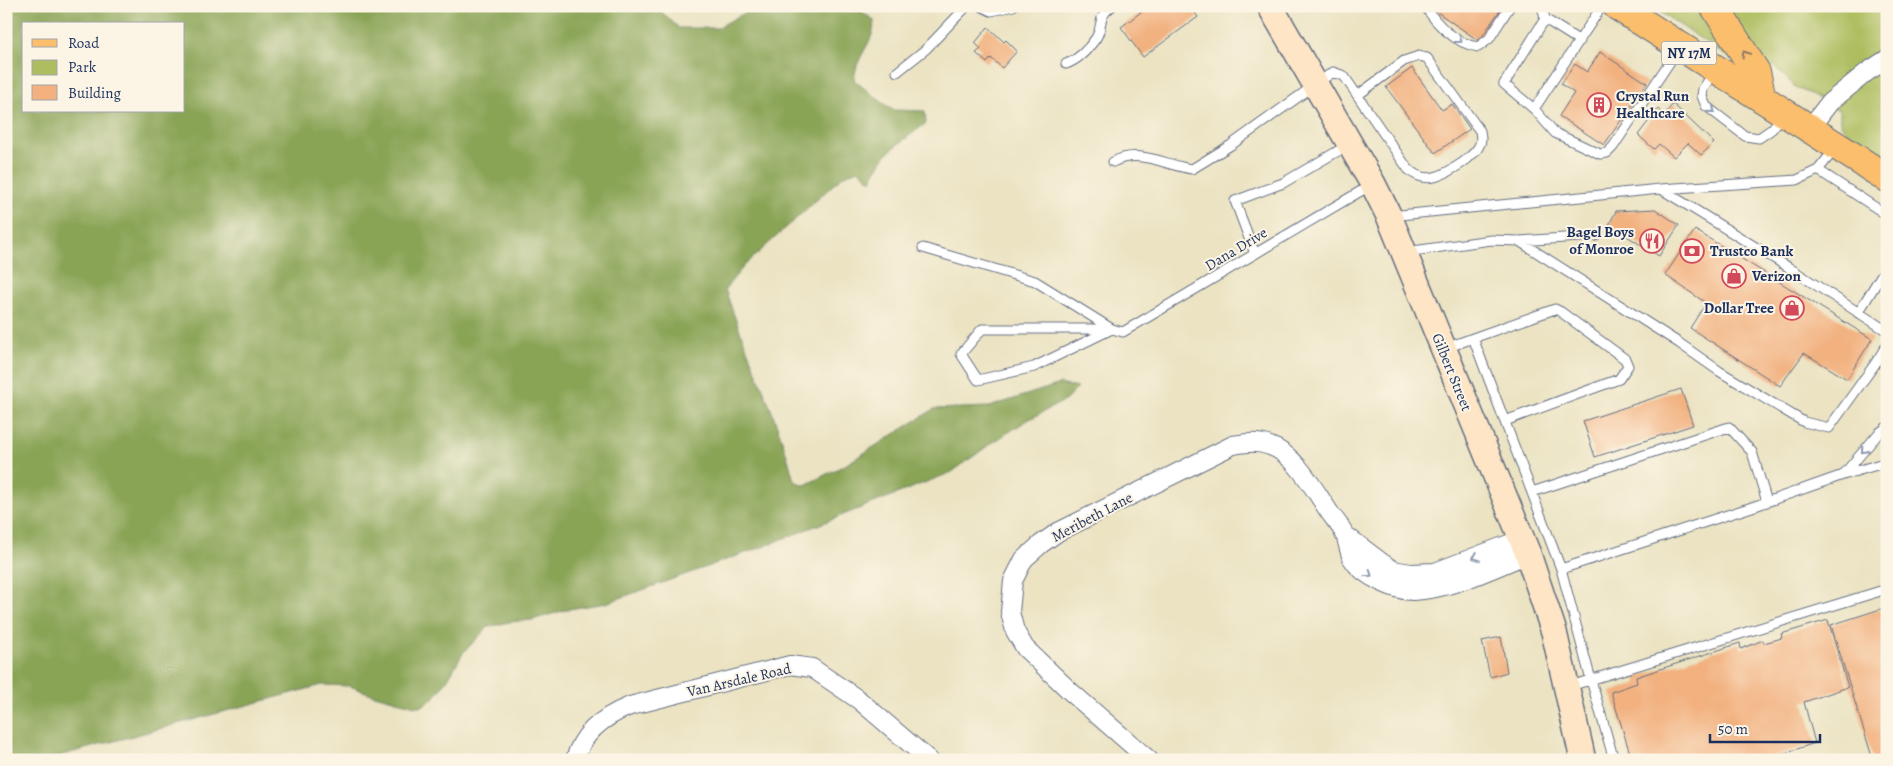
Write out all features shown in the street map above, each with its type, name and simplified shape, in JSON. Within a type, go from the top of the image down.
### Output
[{"type":"main road","name":"NY 17M","points":[[1617,6],[1887,178]]},
{"type":"main road","points":[[1714,6],[1756,72],[1762,98]]},
{"type":"street","name":"Gilbert Street","points":[[1270,6],[1373,184],[1389,216],[1525,547],[1554,632],[1583,760]]},
{"type":"street","points":[[1809,129],[1830,102],[1867,72],[1887,59]]},
{"type":"street","name":"Meribeth Lane","points":[[1149,760],[1071,692],[1025,648],[1015,631],[1010,612],[1013,581],[1024,559],[1058,532],[1233,445],[1254,442],[1272,446],[1286,454],[1304,474],[1344,534],[1354,560],[1363,570],[1394,588],[1411,591],[1427,590],[1449,584],[1525,547]]},
{"type":"street","name":"Van Arsdale Road","points":[[574,760],[585,738],[599,722],[613,713],[649,701],[790,665],[812,668],[843,689],[859,700],[929,760]]},
{"type":"lane","points":[[897,72],[926,48],[967,6]]},
{"type":"lane","points":[[982,6],[991,11],[1013,6]]},
{"type":"lane","points":[[1066,64],[1076,61],[1097,36],[1100,19],[1106,10],[1112,6]]},
{"type":"lane","points":[[1424,6],[1434,21],[1452,35],[1467,46],[1478,47],[1489,38],[1510,6]]},
{"type":"lane","points":[[1542,6],[1545,19],[1580,42]]},
{"type":"lane","points":[[1534,109],[1602,6]]},
{"type":"lane","points":[[1545,19],[1504,84],[1534,109],[1555,133],[1600,154],[1607,153],[1614,147],[1680,47]]},
{"type":"lane","points":[[1113,162],[1123,157],[1138,155],[1192,169],[1231,145],[1333,72],[1344,76],[1408,169],[1415,176],[1426,178],[1443,176],[1471,156],[1478,148],[1481,140],[1480,131],[1427,58],[1419,56],[1404,61],[1358,95]]},
{"type":"lane","points":[[1716,70],[1704,89],[1702,96],[1706,106],[1745,136],[1759,138],[1772,129],[1784,113]]},
{"type":"lane","points":[[1255,254],[1235,202],[1282,183],[1350,144]]},
{"type":"lane","points":[[1389,216],[1660,189],[1797,180],[1818,170],[1837,147]]},
{"type":"lane","points":[[1818,170],[1887,215]]},
{"type":"lane","name":"Dana Drive","points":[[1112,329],[1123,332],[1373,184]]},
{"type":"lane","points":[[1660,189],[1781,262],[1887,332]]},
{"type":"lane","points":[[1404,253],[1491,240],[1519,241],[1595,236]]},
{"type":"lane","points":[[1519,241],[1679,343],[1719,371],[1804,422],[1828,428],[1887,345]]},
{"type":"lane","points":[[923,248],[1035,281],[1112,329]]},
{"type":"lane","points":[[1858,313],[1887,266]]},
{"type":"lane","points":[[1443,350],[1555,310],[1561,312],[1625,359],[1628,366],[1619,379],[1505,421]]},
{"type":"lane","points":[[982,329],[1112,329],[1034,367],[978,380],[961,354],[982,329]]},
{"type":"lane","points":[[1473,338],[1562,569],[1614,760]]},
{"type":"lane","points":[[1532,492],[1729,426],[1752,452],[1766,502]]},
{"type":"lane","points":[[1843,475],[1879,433],[1887,427]]},
{"type":"lane","points":[[1562,569],[1887,462]]},
{"type":"lane","points":[[1567,687],[1887,589]]},
{"type":"green space","points":[[6,6],[655,6],[679,28],[717,28],[757,6],[853,6],[874,20],[871,37],[858,63],[854,80],[894,110],[925,111],[926,123],[885,156],[871,181],[859,170],[844,175],[744,266],[725,289],[771,408],[794,481],[805,485],[845,465],[934,409],[989,407],[1060,384],[1077,388],[1066,400],[1026,421],[952,472],[762,547],[606,603],[569,609],[532,620],[509,622],[488,627],[463,653],[434,698],[422,706],[415,706],[371,694],[350,686],[322,685],[44,760],[6,760]]},
{"type":"green space","points":[[1655,6],[1887,6],[1887,158],[1848,135],[1840,123],[1840,111],[1811,94],[1796,88],[1774,66],[1736,62],[1657,10]]},
{"type":"building","points":[[1149,6],[1190,6],[1198,17],[1143,57],[1121,27]]},
{"type":"building","points":[[1436,6],[1495,6],[1500,10],[1479,41],[1434,10]]},
{"type":"building","points":[[988,27],[1017,51],[1002,68],[991,58],[987,63],[976,53],[981,49],[975,43]]},
{"type":"building","name":"Crystal Run Healthcare","points":[[1600,52],[1647,83],[1604,145],[1559,116],[1574,93],[1561,84],[1575,64],[1587,72]]},
{"type":"building","points":[[1412,68],[1442,110],[1452,104],[1470,129],[1435,153],[1386,87]]},
{"type":"building","points":[[1673,104],[1714,143],[1701,155],[1688,143],[1674,157],[1659,144],[1654,149],[1638,135],[1658,109],[1664,115]]},
{"type":"building","name":"Bagel Boys of Monroe","points":[[1655,209],[1679,225],[1659,256],[1609,225],[1616,211]]},
{"type":"building","points":[[1695,230],[1872,339],[1847,379],[1804,353],[1780,386],[1690,328],[1706,303],[1665,275]]},
{"type":"building","points":[[1681,389],[1693,425],[1595,457],[1583,421]]},
{"type":"building","points":[[1887,607],[1887,756],[1873,760],[1831,625]]},
{"type":"building","points":[[1828,620],[1848,687],[1804,702],[1815,743],[1773,757],[1774,760],[1632,760],[1611,692],[1637,683],[1636,677],[1740,643],[1741,649],[1763,640],[1764,643],[1782,638],[1781,634]]},
{"type":"building","points":[[1501,637],[1507,672],[1490,677],[1482,641]]},
{"type":"place","name":"Crystal Run Healthcare","points":[[1599,105]]},
{"type":"place","name":"Bagel Boys of Monroe","points":[[1652,241]]},
{"type":"place","name":"Trustco Bank","points":[[1692,251]]},
{"type":"place","name":"Verizon","points":[[1734,276]]},
{"type":"place","name":"Dollar Tree","points":[[1792,308]]}]
